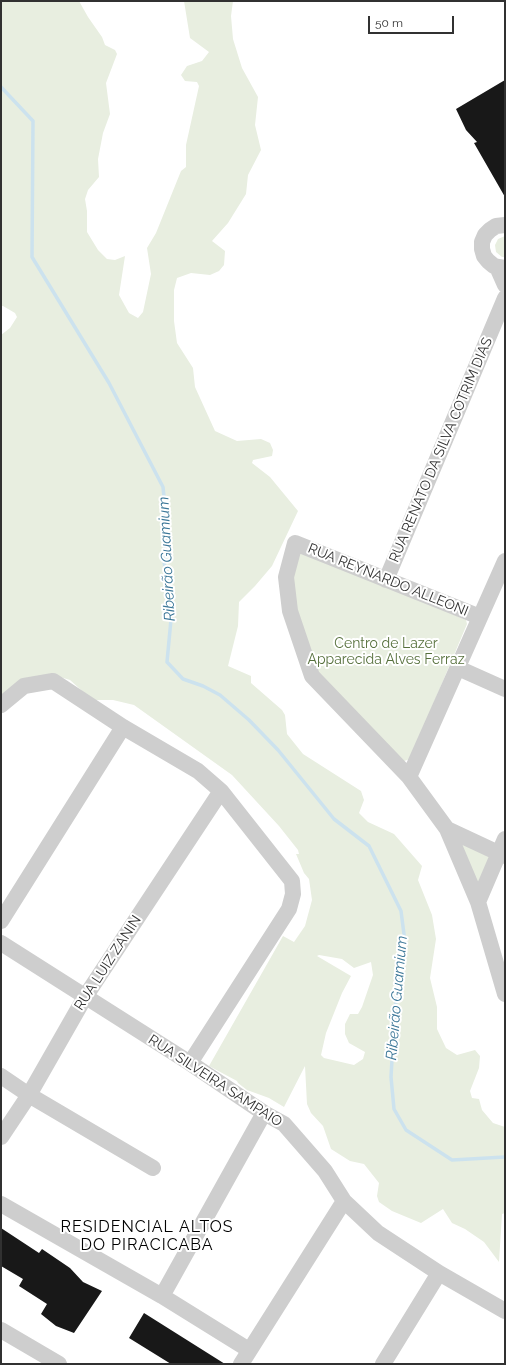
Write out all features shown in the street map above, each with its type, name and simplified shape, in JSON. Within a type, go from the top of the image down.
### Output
[{"type":"street","points":[[504,224],[496,226],[485,235],[482,242],[482,249],[484,256],[488,261],[501,267],[505,285]]},
{"type":"street","name":"RUA RENATO DA SILVA COTRIM DIAS","points":[[386,580],[505,298]]},
{"type":"street","name":"RUA REYNARDO ALLEONI","points":[[409,777],[312,676],[290,611],[286,577],[295,543],[480,617]]},
{"type":"street","points":[[505,561],[409,777],[447,829],[478,902],[505,994]]},
{"type":"street","points":[[458,668],[505,689]]},
{"type":"street","points":[[1,705],[24,686],[53,681],[123,727],[198,771],[221,791],[292,881],[293,894],[289,909],[190,1063]]},
{"type":"street","points":[[1,922],[123,727]]},
{"type":"street","name":"RUA LUIZ ZANIN","points":[[1,1137],[29,1094],[85,997],[221,791]]},
{"type":"street","points":[[447,829],[503,850],[478,902]]},
{"type":"street","name":"RUA SILVEIRA SAMPAIO","points":[[1,943],[190,1063],[264,1113],[284,1124],[325,1171],[344,1201],[378,1233],[439,1273],[505,1311]]},
{"type":"street","points":[[1,1076],[152,1168]]},
{"type":"street","points":[[162,1296],[264,1113]]},
{"type":"street","points":[[241,1364],[344,1201]]},
{"type":"street","points":[[1,1204],[162,1296],[249,1350]]},
{"type":"street","points":[[383,1364],[439,1273]]},
{"type":"street","points":[[2,1334],[59,1364]]},
{"type":"green space","points":[[1,1],[79,1],[102,37],[105,45],[115,50],[117,54],[106,83],[110,114],[103,133],[98,159],[99,177],[88,190],[85,199],[87,211],[87,232],[98,250],[107,259],[115,260],[125,256],[119,295],[129,313],[138,318],[143,312],[151,274],[147,248],[156,233],[181,171],[186,167],[186,145],[199,86],[197,82],[185,81],[181,75],[187,66],[202,61],[209,52],[190,38],[184,1],[233,1],[231,16],[233,39],[242,68],[258,97],[255,125],[261,150],[248,175],[246,194],[228,223],[212,241],[225,251],[224,265],[219,271],[210,275],[191,273],[177,278],[174,290],[174,321],[177,343],[193,368],[195,387],[215,431],[237,441],[261,439],[270,443],[273,450],[272,456],[253,460],[252,463],[270,477],[298,511],[272,566],[239,602],[238,626],[228,666],[251,676],[251,683],[282,710],[285,715],[287,734],[303,754],[361,791],[364,800],[359,813],[368,822],[394,834],[422,866],[418,880],[432,915],[436,939],[430,978],[437,1007],[437,1029],[446,1048],[457,1055],[475,1050],[480,1056],[479,1068],[470,1091],[472,1098],[479,1099],[482,1110],[493,1123],[505,1127],[505,1213],[502,1214],[499,1262],[484,1242],[465,1229],[452,1223],[443,1209],[421,1223],[392,1211],[379,1202],[377,1196],[379,1183],[364,1164],[350,1161],[331,1149],[323,1126],[311,1113],[307,1104],[305,1066],[284,1107],[269,1098],[247,1090],[237,1081],[209,1066],[283,936],[294,942],[305,926],[312,900],[309,879],[304,873],[296,854],[299,854],[298,850],[279,826],[232,775],[134,705],[113,700],[92,700],[70,680],[60,677],[22,696],[1,714],[1,335],[10,328],[17,317],[15,313],[1,306]],"holes":[[[319,955],[342,959],[354,968],[371,962],[373,975],[362,1007],[358,1014],[350,1014],[345,1024],[345,1034],[349,1043],[365,1052],[363,1059],[354,1065],[324,1058],[321,1055],[326,1033],[342,993],[351,976],[317,956]]]},
{"type":"green space","points":[[505,236],[505,257],[502,257],[496,252],[495,245],[498,239]]},
{"type":"green space","name":"Centro de Lazer Apparecida Alves Ferraz","points":[[300,549],[466,620],[467,624],[410,759],[401,762],[316,670],[296,613],[291,579]]},
{"type":"green space","points":[[455,840],[491,855],[477,888]]},
{"type":"building","points":[[505,80],[505,197],[474,143],[477,142],[466,130],[456,109]]},
{"type":"building","points":[[1,1228],[39,1253],[42,1249],[70,1268],[83,1282],[102,1291],[74,1333],[56,1326],[41,1314],[47,1304],[19,1286],[23,1279],[1,1266]]},
{"type":"building","points":[[144,1313],[225,1364],[171,1364],[129,1338]]},
{"type":"waterway","name":"Ribeirão Guamium","points":[[1,87],[33,121],[32,257],[109,383],[163,487],[167,526],[164,562],[172,609],[167,662],[183,679],[203,686],[220,695],[249,720],[278,750],[334,819],[369,846],[401,911],[405,942],[395,1008],[391,1077],[394,1109],[406,1130],[452,1160],[505,1157]]},
{"type":"district","name":"RESIDENCIAL ALTOS DO PIRACICABA","points":[[147,1236]]}]
